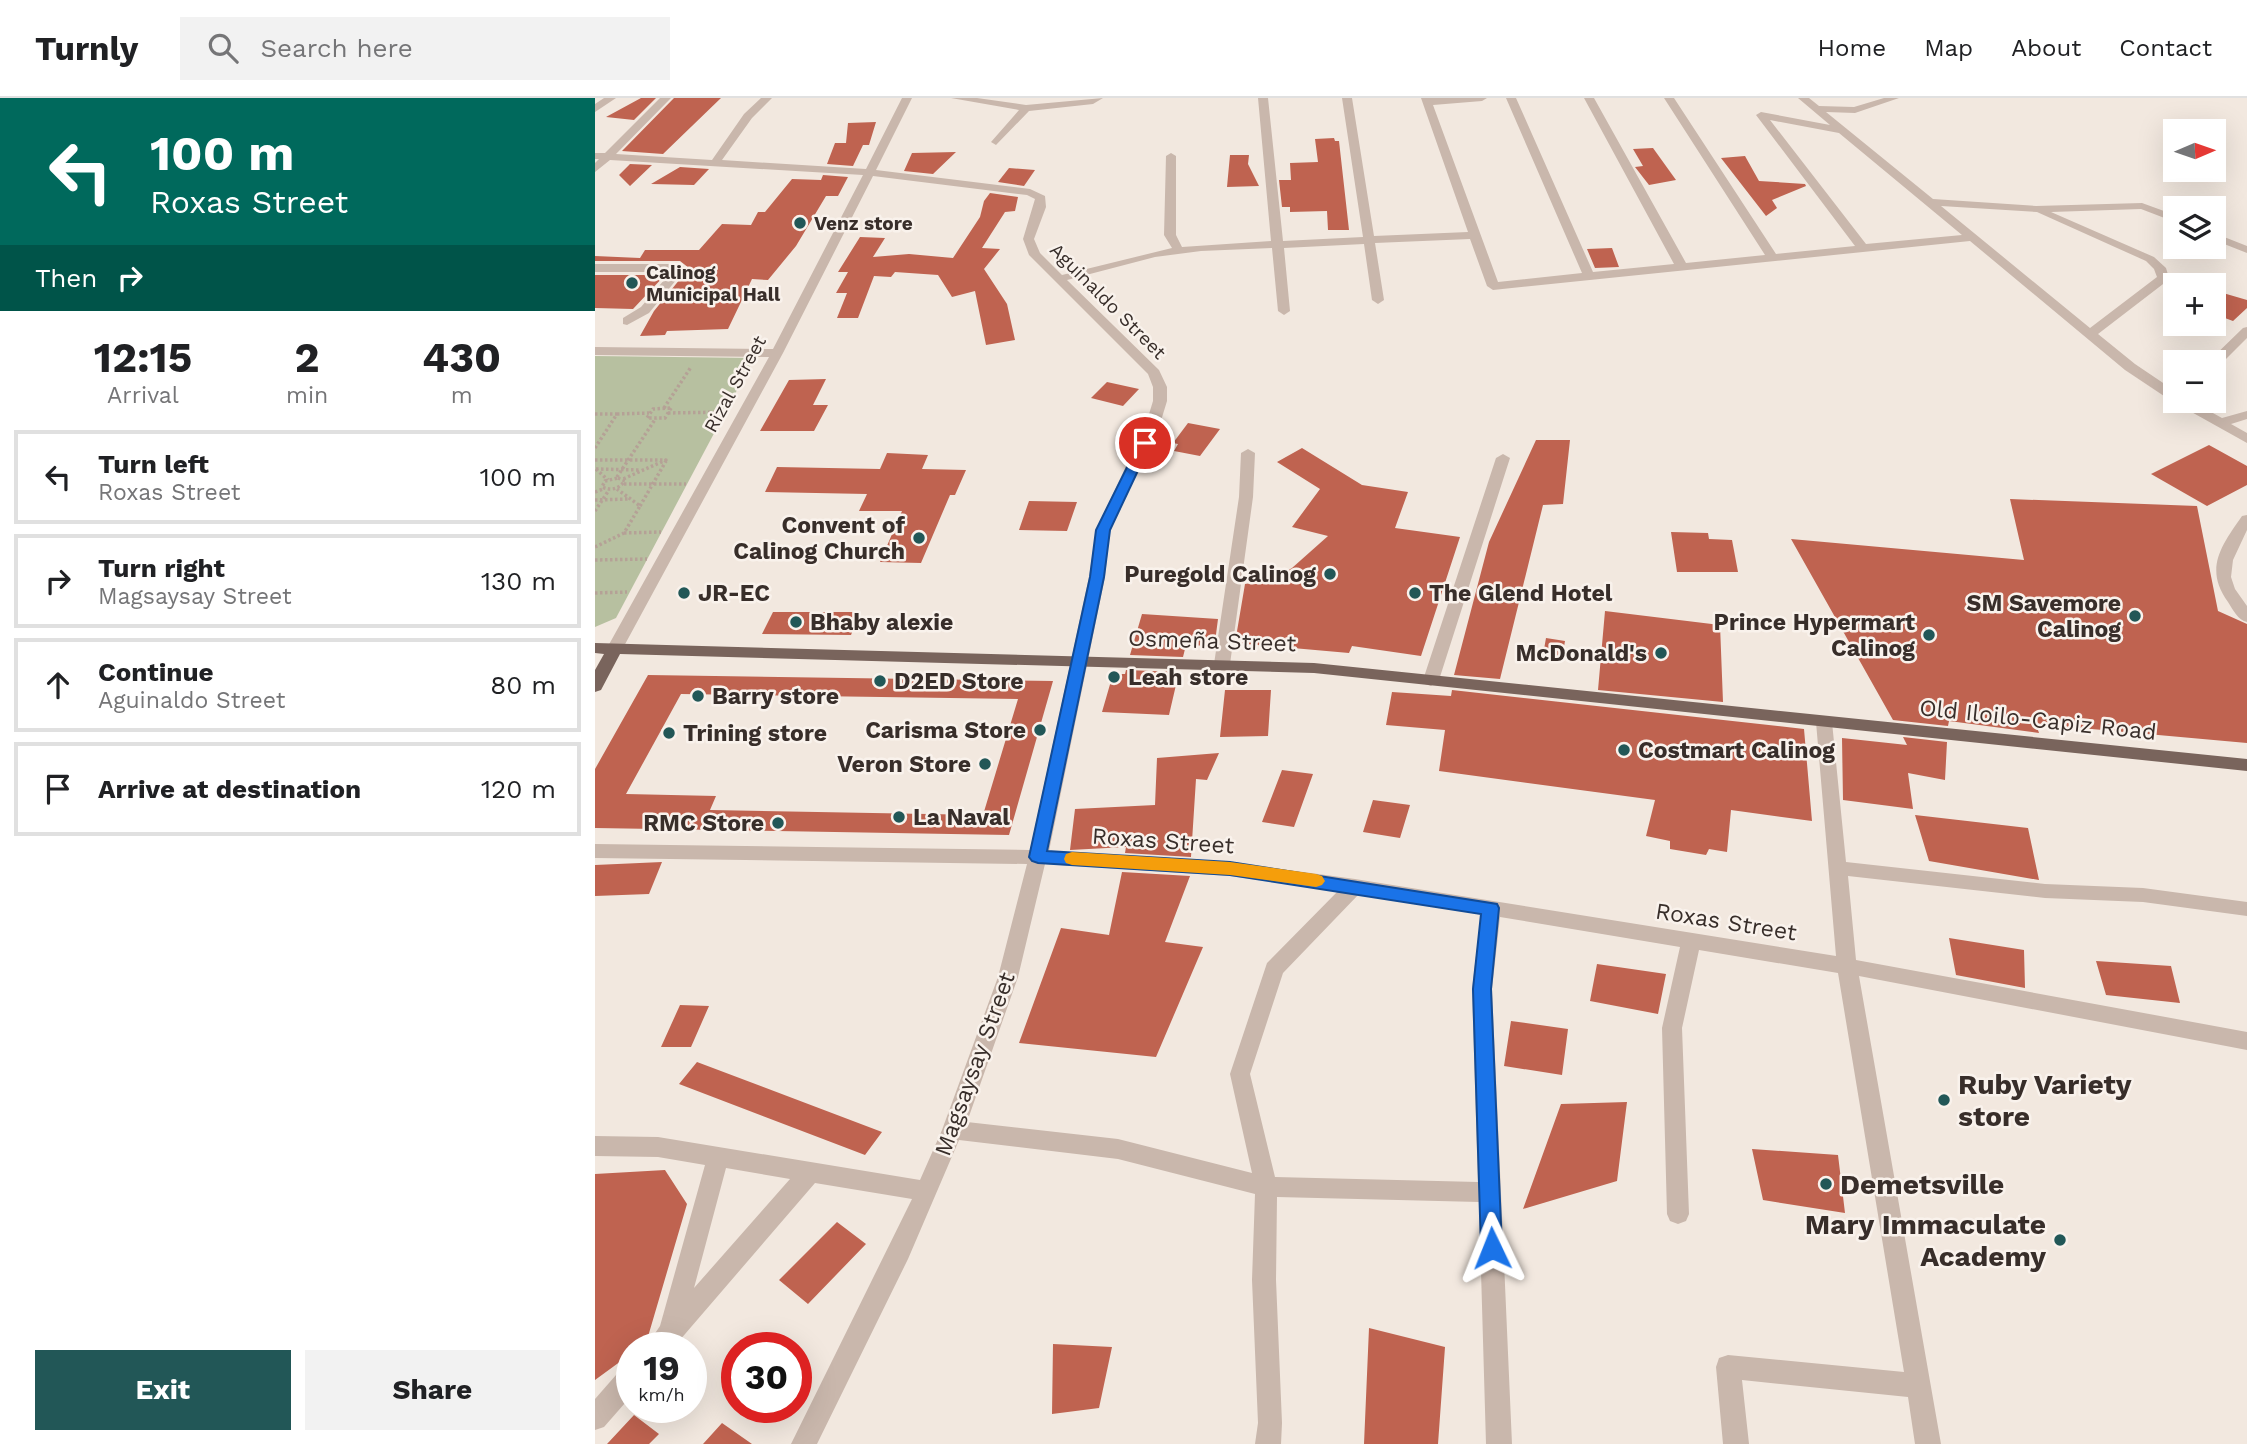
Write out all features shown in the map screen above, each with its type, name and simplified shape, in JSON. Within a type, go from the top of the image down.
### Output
[{"type":"main road","name":"Osmeña Street","points":[[595,648],[1314,668],[1824,722]]},
{"type":"main road","name":"Rizal Street","points":[[595,686],[615,648]]},
{"type":"main road","name":"Old Iloilo-Capiz Road","points":[[1824,722],[2247,765]]},
{"type":"street","points":[[595,108],[611,98]]},
{"type":"street","points":[[595,169],[600,157],[666,98]]},
{"type":"street","points":[[715,163],[748,116],[767,98]]},
{"type":"street","points":[[907,98],[913,98]]},
{"type":"street","name":"Rizal Street","points":[[615,648],[777,353],[907,98]]},
{"type":"street","points":[[955,98],[1025,108],[1093,102],[1098,98]]},
{"type":"street","points":[[1263,98],[1284,311]]},
{"type":"street","points":[[1347,98],[1378,300]]},
{"type":"street","points":[[1482,98],[1427,100],[1493,286],[1973,237]]},
{"type":"street","points":[[1511,98],[1555,193],[1589,276]]},
{"type":"street","points":[[1589,98],[1682,267]]},
{"type":"street","points":[[1669,98],[1773,257]]},
{"type":"street","points":[[1803,98],[2130,367],[2163,389]]},
{"type":"street","points":[[1816,109],[1855,110],[1894,98]]},
{"type":"street","points":[[996,142],[1025,108]]},
{"type":"street","points":[[1840,130],[1761,115],[1863,248]]},
{"type":"street","points":[[1171,156],[1170,235],[1179,251]]},
{"type":"street","name":"Aguinaldo Street","points":[[600,157],[870,172],[1030,192],[1041,198],[1041,205],[1027,234],[1027,244],[1154,373],[1160,387],[1160,401],[1153,424],[1103,530],[1097,577],[1077,660]]},
{"type":"street","points":[[1927,202],[2036,209],[2142,206],[2163,214]]},
{"type":"street","points":[[2036,209],[2150,259],[2160,268],[2162,278],[2090,334]]},
{"type":"street","points":[[1059,279],[1118,263],[1179,251],[1474,236]]},
{"type":"street","points":[[2226,241],[2247,250]]},
{"type":"street","points":[[598,271],[680,268],[645,310],[627,321]]},
{"type":"street","points":[[2226,351],[2247,331]]},
{"type":"street","points":[[595,351],[777,353]]},
{"type":"street","points":[[2203,413],[2247,439]]},
{"type":"street","points":[[2221,423],[2247,415]]},
{"type":"street","points":[[1222,664],[1246,497],[1248,453]]},
{"type":"street","points":[[1431,680],[1503,458]]},
{"type":"street","points":[[2244,528],[2233,537],[2225,564],[2224,583],[2247,617]]},
{"type":"street","name":"Magsaysay Street","points":[[803,1444],[900,1251],[927,1191],[953,1130],[1008,977],[1038,857],[1077,660]]},
{"type":"street","points":[[1824,722],[1847,966],[1928,1444]]},
{"type":"street","name":"Roxas Street","points":[[595,851],[1038,857],[1230,869],[1355,886],[1847,966],[2247,1041]]},
{"type":"street","points":[[1837,868],[2045,891],[2143,895],[2247,909]]},
{"type":"street","points":[[1268,1444],[1270,1423],[1264,1280],[1266,1187],[1240,1074],[1274,969],[1355,886]]},
{"type":"street","points":[[1490,908],[1482,989],[1499,1444]]},
{"type":"street","points":[[1678,1214],[1672,1028],[1691,941]]},
{"type":"street","points":[[953,1130],[1118,1149],[1266,1187],[1489,1192]]},
{"type":"street","points":[[595,1146],[658,1147],[927,1191]]},
{"type":"street","points":[[666,1332],[718,1157]]},
{"type":"street","points":[[670,1332],[809,1173]]},
{"type":"street","points":[[1736,1444],[1728,1367],[1918,1385]]},
{"type":"street","points":[[595,1418],[616,1394]]},
{"type":"path","points":[[664,408],[701,352]]},
{"type":"path","points":[[671,408],[668,413],[665,418],[647,418],[653,409],[671,408]]},
{"type":"path","points":[[668,413],[744,412]]},
{"type":"path","points":[[595,414],[650,413]]},
{"type":"path","points":[[595,448],[617,414]]},
{"type":"path","points":[[616,478],[656,418]]},
{"type":"path","points":[[595,460],[666,460]]},
{"type":"path","points":[[595,484],[609,490],[617,489],[644,470],[666,460]]},
{"type":"path","points":[[624,533],[666,460]]},
{"type":"path","points":[[596,469],[644,470]]},
{"type":"path","points":[[596,469],[608,480]]},
{"type":"path","points":[[595,492],[608,480],[616,478],[624,482],[652,484],[705,484]]},
{"type":"path","points":[[617,489],[640,506]]},
{"type":"path","points":[[595,511],[609,490]]},
{"type":"path","points":[[595,500],[630,499]]},
{"type":"path","points":[[595,547],[624,533],[679,532]]},
{"type":"path","points":[[595,560],[664,558]]},
{"type":"path","points":[[595,593],[646,592]]},
{"type":"green space","points":[[595,356],[754,358],[616,618],[595,627]]},
{"type":"building","points":[[641,98],[656,98],[634,120],[606,117]]},
{"type":"building","points":[[674,98],[721,98],[663,154],[622,151]]},
{"type":"building","points":[[876,122],[869,145],[863,145],[853,166],[827,164],[835,143],[846,143],[848,123]]},
{"type":"building","points":[[1334,138],[1339,141],[1349,230],[1328,230],[1327,211],[1290,212],[1290,207],[1282,207],[1279,180],[1291,180],[1290,163],[1318,162],[1315,139]]},
{"type":"building","points":[[1653,148],[1676,180],[1649,185],[1635,167],[1643,166],[1633,149]]},
{"type":"building","points":[[956,152],[933,174],[904,171],[912,153]]},
{"type":"building","points":[[1230,155],[1249,155],[1248,164],[1259,186],[1227,187]]},
{"type":"building","points":[[1745,156],[1759,181],[1806,186],[1772,200],[1777,208],[1766,216],[1721,158]]},
{"type":"building","points":[[630,164],[652,165],[630,186],[619,175]]},
{"type":"building","points":[[680,167],[709,169],[694,185],[651,184]]},
{"type":"building","points":[[1009,168],[1035,170],[1024,186],[998,182]]},
{"type":"building","points":[[823,175],[848,177],[838,196],[826,196],[796,246],[768,280],[752,279],[728,329],[667,331],[665,335],[640,336],[654,311],[689,268],[680,261],[595,261],[595,256],[640,258],[645,250],[699,250],[722,224],[751,225],[758,212],[765,212],[792,179],[821,180]]},
{"type":"building","points":[[990,193],[1018,197],[1015,211],[1005,212],[982,248],[1000,249],[984,269],[1007,304],[1015,340],[986,345],[975,291],[952,297],[938,275],[895,272],[891,277],[874,276],[858,318],[837,318],[847,293],[836,293],[848,272],[838,272],[860,237],[885,238],[873,257],[909,254],[953,258],[980,217],[984,201]]},
{"type":"building","points":[[1612,248],[1619,267],[1595,268],[1587,249]]},
{"type":"building","name":"Calinog Municipal Hall","points":[[595,275],[665,275],[633,309],[595,308]]},
{"type":"building","points":[[2226,294],[2247,300],[2247,308],[2233,321],[2226,318]]},
{"type":"building","points":[[826,379],[813,405],[828,405],[814,431],[760,431],[789,380]]},
{"type":"building","points":[[1107,382],[1139,389],[1123,406],[1091,398]]},
{"type":"building","points":[[1188,423],[1220,429],[1200,456],[1174,451],[1178,444],[1173,443]]},
{"type":"building","points":[[1536,440],[1570,440],[1563,504],[1543,505],[1500,679],[1454,675],[1489,542]]},
{"type":"building","points":[[2209,445],[2247,466],[2247,485],[2207,506],[2151,474]]},
{"type":"building","points":[[1302,448],[1362,485],[1408,492],[1395,528],[1460,537],[1421,656],[1352,646],[1349,653],[1235,643],[1245,584],[1272,580],[1292,568],[1328,536],[1292,527],[1320,489],[1277,462]]},
{"type":"building","points":[[887,453],[928,455],[922,469],[966,470],[955,495],[950,495],[921,563],[880,562],[902,511],[859,511],[867,494],[765,492],[777,467],[880,469]]},
{"type":"building","points":[[2010,499],[2197,506],[2218,611],[2247,624],[2247,743],[2036,724],[2039,733],[1949,721],[1948,726],[1893,720],[1791,539],[2024,560]]},
{"type":"building","points":[[1029,501],[1077,502],[1067,531],[1019,530]]},
{"type":"building","points":[[1671,532],[1708,533],[1709,539],[1732,540],[1738,572],[1677,572]]},
{"type":"building","name":"McDonald's","points":[[1605,611],[1720,625],[1723,702],[1598,690]]},
{"type":"building","points":[[773,612],[860,612],[851,635],[762,634]]},
{"type":"building","points":[[1142,614],[1218,619],[1215,642],[1212,642],[1212,646],[1186,645],[1183,657],[1130,655]]},
{"type":"building","points":[[1546,638],[1565,641],[1562,658],[1543,655]]},
{"type":"building","points":[[1126,670],[1179,672],[1169,715],[1102,712],[1113,674],[1125,674]]},
{"type":"building","points":[[648,675],[1053,681],[1009,835],[595,828],[595,769]],"holes":[[[681,694],[1018,699],[983,815],[710,810],[716,796],[626,794]]]},
{"type":"building","points":[[1225,690],[1271,690],[1268,736],[1220,737]]},
{"type":"building","name":"Costmart Calinog","points":[[1452,690],[1804,729],[1812,821],[1731,810],[1727,852],[1709,849],[1706,855],[1670,849],[1670,841],[1646,836],[1655,800],[1439,771],[1445,730],[1386,725],[1392,692],[1451,696]]},
{"type":"building","points":[[1903,737],[1947,742],[1945,780],[1908,773],[1913,809],[1843,800],[1842,738],[1907,745]]},
{"type":"building","points":[[1219,753],[1207,780],[1196,779],[1191,857],[1125,853],[1126,847],[1070,850],[1075,809],[1155,805],[1157,758]]},
{"type":"building","points":[[1282,770],[1313,774],[1294,827],[1262,822]]},
{"type":"building","points":[[1373,800],[1410,805],[1400,838],[1363,832]]},
{"type":"building","points":[[1915,815],[2028,828],[2039,880],[1929,861]]},
{"type":"building","points":[[662,862],[649,894],[595,896],[595,865]]},
{"type":"building","points":[[1122,872],[1190,876],[1165,942],[1203,947],[1156,1057],[1019,1043],[1061,928],[1109,935]]},
{"type":"building","points":[[1949,938],[2024,950],[2025,988],[1956,975]]},
{"type":"building","points":[[2096,961],[2171,966],[2180,1003],[2106,995]]},
{"type":"building","points":[[1597,964],[1666,974],[1658,1014],[1590,1001]]},
{"type":"building","points":[[680,1005],[709,1006],[691,1047],[661,1047]]},
{"type":"building","points":[[1511,1021],[1568,1029],[1562,1075],[1504,1066]]},
{"type":"building","points":[[697,1062],[882,1132],[865,1155],[679,1084]]},
{"type":"building","points":[[1627,1102],[1617,1181],[1523,1209],[1561,1104]]},
{"type":"building","points":[[1752,1149],[1838,1155],[1845,1213],[1763,1200]]},
{"type":"building","points":[[665,1170],[687,1204],[649,1332],[616,1332],[616,1365],[595,1380],[595,1174]]},
{"type":"building","points":[[837,1222],[866,1244],[808,1304],[779,1280]]},
{"type":"building","points":[[1369,1328],[1445,1347],[1438,1444],[1364,1444]]},
{"type":"building","points":[[1053,1344],[1112,1347],[1099,1408],[1052,1414]]},
{"type":"building","points":[[627,1423],[645,1423],[659,1434],[649,1444],[607,1444]]},
{"type":"building","points":[[722,1423],[752,1444],[703,1444]]},
{"type":"slow traffic","points":[[1072,859],[1230,869],[1316,881]]},
{"type":"place","name":"Venz store","points":[[800,223]]},
{"type":"place","name":"Calinog Municipal Hall","points":[[632,283]]},
{"type":"place","name":"Convent of Calinog Church","points":[[919,538]]},
{"type":"place","name":"Puregold Calinog","points":[[1330,574]]},
{"type":"place","name":"JR-EC","points":[[684,593]]},
{"type":"place","name":"The Glend Hotel","points":[[1415,593]]},
{"type":"place","name":"SM Savemore Calinog","points":[[2135,616]]},
{"type":"place","name":"Bhaby alexie","points":[[796,622]]},
{"type":"place","name":"Prince Hypermart Calinog","points":[[1929,635]]},
{"type":"place","name":"McDonald's","points":[[1661,653]]},
{"type":"place","name":"Leah store","points":[[1114,677]]},
{"type":"place","name":"D2ED Store","points":[[880,681]]},
{"type":"place","name":"Barry store","points":[[698,696]]},
{"type":"place","name":"Carisma Store","points":[[1040,730]]},
{"type":"place","name":"Trining store","points":[[669,733]]},
{"type":"place","name":"Costmart Calinog","points":[[1624,750]]},
{"type":"place","name":"Veron Store","points":[[985,764]]},
{"type":"place","name":"La Naval","points":[[899,817]]},
{"type":"place","name":"RMC Store","points":[[778,823]]},
{"type":"place","name":"Ruby Variety store","points":[[1944,1100]]},
{"type":"place","name":"Demetsville","points":[[1826,1184]]},
{"type":"place","name":"Mary Immaculate Academy","points":[[2060,1240]]},
{"type":"route","points":[[1145,443],[1103,530],[1097,577],[1077,660],[1038,857],[1230,869],[1490,908],[1482,989],[1492,1248]]}]
